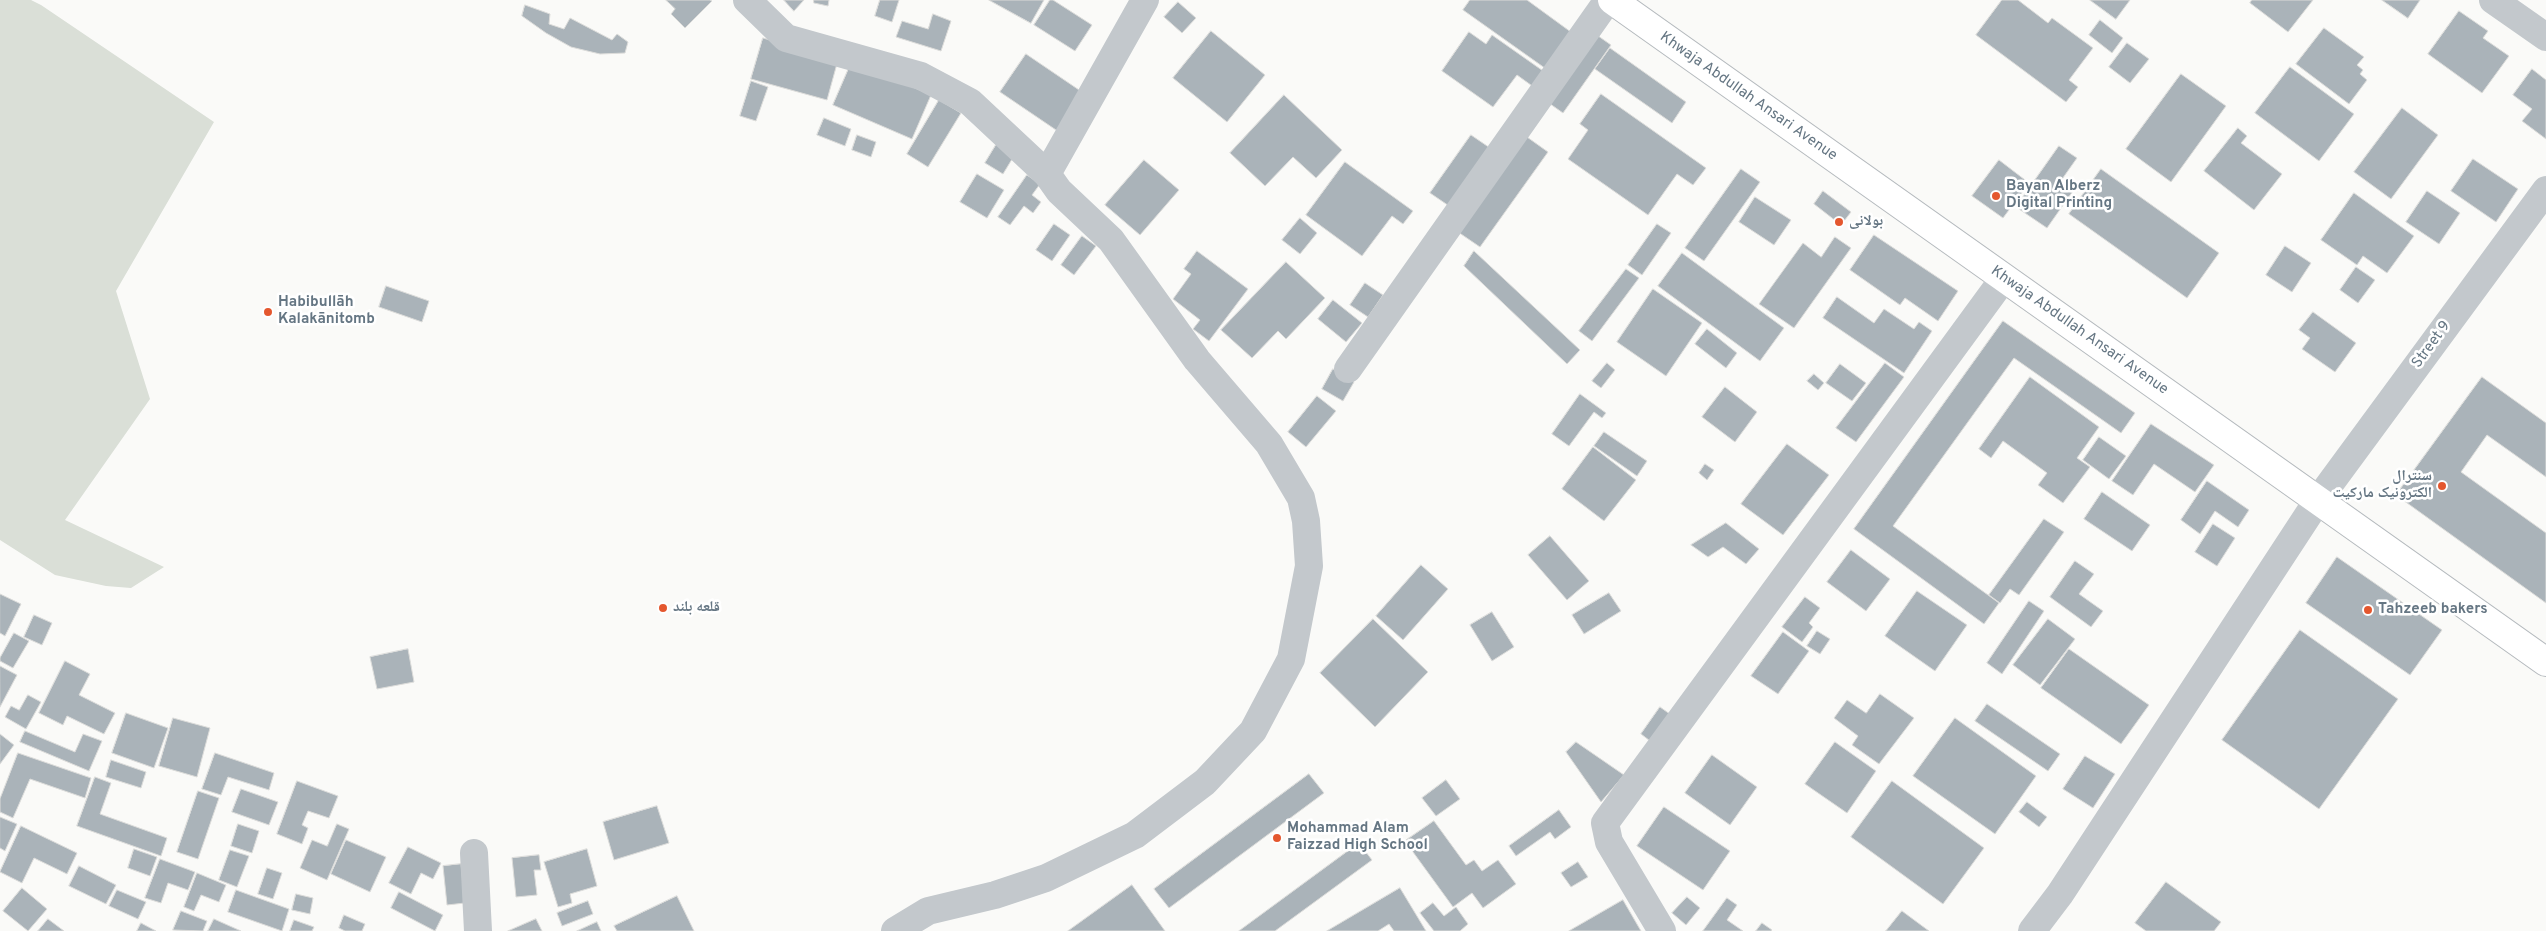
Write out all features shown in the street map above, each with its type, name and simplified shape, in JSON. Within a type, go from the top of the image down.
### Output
[{"type":"main road","name":"Khwaja Abdullah Ansari Avenue","points":[[1610,0],[2546,662]]},
{"type":"street","points":[[747,0],[786,38],[921,76],[970,102],[1048,174],[1059,191],[1111,240],[1197,360],[1269,444],[1301,498],[1306,521],[1309,566],[1291,659],[1253,731],[1205,782],[1135,835],[1046,878],[995,895],[934,921],[895,931]]},
{"type":"street","points":[[1048,174],[1145,0]]},
{"type":"street","points":[[1348,369],[1610,0]]},
{"type":"street","points":[[2493,0],[2546,37]]},
{"type":"street","name":"Street 9","points":[[2032,931],[2060,894],[2318,500],[2546,190]]},
{"type":"street","points":[[1662,931],[1609,842],[1606,823],[2004,278]]},
{"type":"street","points":[[474,853],[478,931]]},
{"type":"shaded area","points":[[0,0],[31,0],[41,5],[214,122],[116,291],[150,399],[65,520],[164,567],[131,588],[106,586],[55,575],[0,540]]},
{"type":"building","points":[[666,0],[712,1],[685,28],[671,14],[675,9]]},
{"type":"building","points":[[784,0],[804,0],[794,11]]},
{"type":"building","points":[[814,0],[829,0],[828,6],[814,3]]},
{"type":"building","points":[[880,0],[899,0],[892,22],[875,16]]},
{"type":"building","points":[[989,0],[1044,0],[1031,23]]},
{"type":"building","points":[[1050,0],[1053,0],[1092,25],[1075,51],[1034,25]]},
{"type":"building","points":[[1470,0],[1527,0],[1575,35],[1549,71],[1463,10]]},
{"type":"building","points":[[2002,0],[2018,0],[2048,23],[2052,18],[2093,48],[2069,80],[2078,87],[2066,102],[1976,35]]},
{"type":"building","points":[[2090,0],[2130,0],[2116,19]]},
{"type":"building","points":[[2252,0],[2313,0],[2288,32],[2250,3]]},
{"type":"building","points":[[2382,0],[2420,0],[2408,18]]},
{"type":"building","points":[[1178,2],[1196,18],[1182,33],[1164,17]]},
{"type":"building","points":[[525,5],[550,14],[549,24],[564,29],[570,18],[612,40],[617,34],[628,42],[625,53],[600,54],[571,47],[546,33],[522,16]]},
{"type":"building","points":[[2459,11],[2488,31],[2483,38],[2509,56],[2482,93],[2428,54]]},
{"type":"building","points":[[933,14],[951,21],[941,51],[896,37],[902,21],[928,29]]},
{"type":"building","points":[[2100,20],[2123,38],[2112,53],[2089,35]]},
{"type":"building","points":[[2324,28],[2364,57],[2357,65],[2363,70],[2360,74],[2367,80],[2349,104],[2296,64]]},
{"type":"building","points":[[1211,31],[1265,75],[1227,122],[1173,78]]},
{"type":"building","points":[[1469,32],[1486,44],[1492,35],[1546,73],[1535,88],[1517,75],[1493,107],[1442,71]]},
{"type":"building","points":[[1594,33],[1611,45],[1563,113],[1546,101]]},
{"type":"building","points":[[763,38],[838,60],[827,100],[751,79]]},
{"type":"building","points":[[2127,43],[2149,59],[2130,83],[2109,67]]},
{"type":"building","points":[[1610,48],[1686,102],[1672,123],[1595,69]]},
{"type":"building","points":[[1026,54],[1085,94],[1059,132],[1000,92]]},
{"type":"building","points":[[852,61],[931,95],[912,139],[833,105]]},
{"type":"building","points":[[2290,67],[2354,114],[2319,161],[2255,113]]},
{"type":"building","points":[[2532,69],[2546,80],[2546,139],[2522,121],[2532,109],[2513,95]]},
{"type":"building","points":[[2181,74],[2226,106],[2171,182],[2126,149]]},
{"type":"building","points":[[751,81],[768,87],[756,121],[740,116]]},
{"type":"building","points":[[1601,94],[1706,168],[1693,185],[1677,174],[1648,215],[1568,159],[1588,130],[1580,124]]},
{"type":"building","points":[[1284,95],[1342,150],[1316,178],[1293,157],[1265,186],[1230,153]]},
{"type":"building","points":[[939,100],[961,113],[928,167],[907,154]]},
{"type":"building","points":[[2402,108],[2438,135],[2391,199],[2354,172]]},
{"type":"building","points":[[824,118],[851,129],[845,146],[817,135]]},
{"type":"building","points":[[2238,128],[2247,136],[2241,143],[2282,174],[2254,210],[2204,171]]},
{"type":"building","points":[[857,135],[876,142],[871,157],[852,150]]},
{"type":"building","points":[[1471,135],[1493,150],[1452,208],[1430,193]]},
{"type":"building","points":[[1527,137],[1548,152],[1480,247],[1458,232]]},
{"type":"building","points":[[999,140],[1017,151],[1003,174],[985,163]]},
{"type":"building","points":[[2059,146],[2077,158],[2060,182],[2073,191],[2047,228],[2016,207]]},
{"type":"building","points":[[2473,159],[2518,189],[2496,222],[2451,191]]},
{"type":"building","points":[[1144,160],[1179,190],[1140,235],[1105,205]]},
{"type":"building","points":[[1999,160],[2029,183],[2003,218],[1972,196]]},
{"type":"building","points":[[1345,162],[1413,211],[1403,224],[1392,216],[1362,256],[1306,215]]},
{"type":"building","points":[[1741,169],[1760,182],[1704,261],[1685,248]]},
{"type":"building","points":[[2101,169],[2219,253],[2187,298],[2069,214]]},
{"type":"building","points":[[977,174],[1004,190],[987,218],[960,202]]},
{"type":"building","points":[[1027,175],[1040,184],[1032,195],[1041,202],[1033,213],[1024,206],[1010,225],[998,217]]},
{"type":"building","points":[[1823,191],[1851,212],[1841,225],[1814,204]]},
{"type":"building","points":[[2427,191],[2460,213],[2439,244],[2406,222]]},
{"type":"building","points":[[2354,193],[2414,236],[2387,273],[2363,256],[2357,265],[2321,240]]},
{"type":"building","points":[[1755,197],[1791,220],[1774,245],[1739,222]]},
{"type":"building","points":[[1300,218],[1317,233],[1300,254],[1282,240]]},
{"type":"building","points":[[1054,224],[1070,235],[1052,261],[1036,250]]},
{"type":"building","points":[[1657,224],[1671,233],[1642,275],[1628,265]]},
{"type":"building","points":[[1874,235],[1958,291],[1938,321],[1905,298],[1900,305],[1850,270]]},
{"type":"building","points":[[1082,236],[1096,246],[1074,275],[1061,265]]},
{"type":"building","points":[[1835,237],[1851,248],[1794,328],[1759,304],[1803,243],[1821,257]]},
{"type":"building","points":[[2285,246],[2311,263],[2292,292],[2266,275]]},
{"type":"building","points":[[1197,251],[1248,289],[1209,341],[1193,329],[1200,320],[1173,299],[1191,274],[1184,269]]},
{"type":"building","points":[[1474,251],[1580,350],[1567,364],[1464,266]]},
{"type":"building","points":[[1682,253],[1784,328],[1760,361],[1658,286]]},
{"type":"building","points":[[1286,262],[1325,298],[1286,339],[1278,331],[1252,358],[1221,330]]},
{"type":"building","points":[[2356,267],[2375,280],[2358,303],[2340,290]]},
{"type":"building","points":[[1626,269],[1639,278],[1592,341],[1579,331]]},
{"type":"building","points":[[1365,283],[1383,295],[1368,317],[1350,305]]},
{"type":"building","points":[[386,286],[429,301],[422,322],[379,307]]},
{"type":"building","points":[[1653,289],[1702,323],[1666,376],[1617,342]]},
{"type":"building","points":[[1837,297],[1874,323],[1884,309],[1914,329],[1919,322],[1932,331],[1904,373],[1823,318]]},
{"type":"building","points":[[1333,300],[1362,323],[1346,342],[1318,319]]},
{"type":"building","points":[[2313,312],[2356,343],[2335,372],[2302,349],[2310,338],[2299,330]]},
{"type":"building","points":[[2003,321],[2135,413],[2121,433],[2014,358],[1893,526],[1999,603],[1984,624],[1854,529]]},
{"type":"building","points":[[1707,329],[1737,353],[1726,368],[1695,344]]},
{"type":"building","points":[[1607,363],[1615,370],[1601,388],[1592,381]]},
{"type":"building","points":[[1885,363],[1904,377],[1856,442],[1836,428]]},
{"type":"building","points":[[1840,364],[1866,383],[1852,401],[1826,383]]},
{"type":"building","points":[[1333,369],[1354,382],[1343,401],[1322,389]]},
{"type":"building","points":[[1814,374],[1824,383],[1818,390],[1807,381]]},
{"type":"building","points":[[2030,377],[2099,427],[2077,458],[2090,467],[2063,503],[2038,485],[2047,473],[2003,441],[1991,458],[1979,449]]},
{"type":"building","name":"سنترال الکترونیک مارکیت","points":[[2482,377],[2546,423],[2546,477],[2487,435],[2461,472],[2546,533],[2546,603],[2396,495]]},
{"type":"building","points":[[1725,387],[1757,412],[1735,442],[1702,417]]},
{"type":"building","points":[[1580,394],[1606,413],[1602,418],[1594,412],[1569,446],[1552,434]]},
{"type":"building","points":[[1317,396],[1336,411],[1306,447],[1288,432]]},
{"type":"building","points":[[2151,424],[2214,465],[2195,492],[2154,464],[2133,495],[2112,481]]},
{"type":"building","points":[[1604,432],[1647,461],[1637,476],[1594,446]]},
{"type":"building","points":[[2099,437],[2126,456],[2109,479],[2083,460]]},
{"type":"building","points":[[1787,444],[1829,475],[1783,535],[1741,504]]},
{"type":"building","points":[[1593,447],[1636,480],[1604,521],[1562,489]]},
{"type":"building","points":[[1705,464],[1714,470],[1707,480],[1699,473]]},
{"type":"building","points":[[2207,481],[2249,510],[2238,527],[2215,511],[2200,534],[2181,520]]},
{"type":"building","points":[[2102,492],[2150,525],[2132,551],[2084,519]]},
{"type":"building","points":[[2044,519],[2064,532],[2019,595],[2010,589],[2000,603],[1989,595]]},
{"type":"building","points":[[1726,523],[1759,549],[1746,564],[1723,547],[1708,557],[1691,545]]},
{"type":"building","points":[[2213,524],[2235,538],[2217,566],[2195,552]]},
{"type":"building","points":[[1550,536],[1589,581],[1567,600],[1528,555]]},
{"type":"building","points":[[1851,550],[1890,579],[1866,611],[1827,582]]},
{"type":"building","points":[[2337,557],[2442,630],[2410,675],[2306,603]]},
{"type":"building","points":[[2075,561],[2094,574],[2079,594],[2103,611],[2091,627],[2050,597]]},
{"type":"building","points":[[1421,565],[1448,589],[1403,640],[1376,616]]},
{"type":"building","points":[[1917,591],[1967,625],[1935,671],[1885,636]]},
{"type":"building","points":[[1609,593],[1621,611],[1584,634],[1572,615]]},
{"type":"building","points":[[0,594],[21,604],[5,636],[0,633]]},
{"type":"building","points":[[1805,597],[1820,608],[1809,623],[1813,627],[1802,642],[1782,627]]},
{"type":"building","points":[[2029,601],[2044,611],[2002,674],[1987,663]]},
{"type":"building","points":[[1492,612],[1514,647],[1492,661],[1470,625]]},
{"type":"building","points":[[34,615],[52,623],[42,645],[24,637]]},
{"type":"building","points":[[1373,619],[1428,672],[1375,727],[1320,673]]},
{"type":"building","points":[[2048,619],[2075,639],[2040,685],[2013,665]]},
{"type":"building","points":[[2300,630],[2398,699],[2319,809],[2222,740]]},
{"type":"building","points":[[1817,631],[1830,639],[1820,654],[1807,646]]},
{"type":"building","points":[[1783,632],[1809,651],[1778,694],[1751,676]]},
{"type":"building","points":[[14,633],[29,641],[13,668],[0,661],[0,658]]},
{"type":"building","points":[[408,649],[414,682],[377,689],[370,657]]},
{"type":"building","points":[[2069,649],[2149,705],[2121,744],[2041,688]]},
{"type":"building","points":[[65,661],[90,674],[79,695],[115,713],[104,734],[67,716],[63,725],[39,713]]},
{"type":"building","points":[[0,666],[17,675],[0,707]]},
{"type":"building","points":[[1880,694],[1914,718],[1879,764],[1852,745],[1858,736],[1834,718],[1847,700],[1866,713]]},
{"type":"building","points":[[28,695],[41,702],[26,729],[5,717],[11,706],[19,710]]},
{"type":"building","points":[[1987,704],[2060,754],[2048,771],[1975,721]]},
{"type":"building","points":[[1660,707],[1674,717],[1654,744],[1641,734]]},
{"type":"building","points":[[126,713],[168,728],[154,768],[112,753]]},
{"type":"building","points":[[173,718],[210,728],[197,777],[159,766]]},
{"type":"building","points":[[1955,718],[2036,776],[1995,834],[1913,776]]},
{"type":"building","points":[[25,731],[75,752],[83,734],[102,741],[89,771],[20,742]]},
{"type":"building","points":[[0,734],[14,745],[0,764]]},
{"type":"building","points":[[1576,742],[1624,775],[1601,802],[1566,752]]},
{"type":"building","points":[[1835,742],[1876,771],[1847,813],[1805,784]]},
{"type":"building","points":[[18,753],[91,778],[85,798],[30,779],[13,818],[0,812],[0,799]]},
{"type":"building","points":[[215,753],[274,773],[269,790],[228,777],[221,795],[202,789]]},
{"type":"building","points":[[1712,755],[1757,787],[1730,825],[1685,793]]},
{"type":"building","points":[[2085,756],[2115,774],[2093,808],[2063,789]]},
{"type":"building","points":[[111,760],[146,772],[141,788],[106,777]]},
{"type":"building","points":[[1309,774],[1324,793],[1169,908],[1154,889]]},
{"type":"building","points":[[95,777],[111,783],[100,814],[167,838],[161,856],[77,826]]},
{"type":"building","points":[[1446,780],[1460,799],[1436,816],[1422,798]]},
{"type":"building","points":[[297,781],[338,796],[329,818],[308,811],[302,825],[308,828],[302,844],[277,834]]},
{"type":"building","points":[[1892,781],[1984,848],[1943,904],[1851,837]]},
{"type":"building","points":[[241,789],[278,802],[269,825],[232,812]]},
{"type":"building","points":[[198,791],[219,798],[198,859],[177,852]]},
{"type":"building","points":[[2027,802],[2047,817],[2039,827],[2019,812]]},
{"type":"building","points":[[657,806],[669,843],[614,860],[603,822]]},
{"type":"building","points":[[1664,807],[1730,851],[1703,890],[1637,846]]},
{"type":"building","points":[[1559,810],[1571,827],[1555,839],[1550,832],[1516,856],[1509,846]]},
{"type":"building","points":[[0,817],[17,824],[5,851],[0,848]]},
{"type":"building","points":[[1434,821],[1466,865],[1474,860],[1482,871],[1498,860],[1516,884],[1483,908],[1472,893],[1453,907],[1405,841]]},
{"type":"building","points":[[238,824],[259,831],[252,853],[231,846]]},
{"type":"building","points":[[337,824],[349,829],[327,880],[300,868],[312,840],[327,846]]},
{"type":"building","points":[[21,826],[77,853],[67,874],[34,858],[22,883],[0,872]]},
{"type":"building","points":[[346,840],[386,857],[370,892],[331,874]]},
{"type":"building","points":[[1359,843],[1372,860],[1275,931],[1239,931]]},
{"type":"building","points":[[408,847],[441,863],[433,879],[421,873],[411,894],[389,883]]},
{"type":"building","points":[[134,849],[157,857],[150,876],[128,868]]},
{"type":"building","points":[[587,849],[597,886],[570,894],[572,903],[558,907],[544,862]]},
{"type":"building","points":[[230,850],[249,856],[237,887],[219,880]]},
{"type":"building","points":[[539,855],[541,870],[534,870],[537,895],[516,897],[512,858]]},
{"type":"building","points":[[160,859],[195,872],[188,890],[168,883],[161,903],[145,898]]},
{"type":"building","points":[[1578,862],[1588,877],[1571,887],[1561,873]]},
{"type":"building","points":[[461,864],[465,903],[447,905],[443,866]]},
{"type":"building","points":[[79,866],[116,885],[106,904],[69,886]]},
{"type":"building","points":[[267,868],[282,873],[273,899],[258,894]]},
{"type":"building","points":[[197,873],[226,885],[219,902],[201,895],[194,911],[184,907]]},
{"type":"building","points":[[2166,882],[2221,922],[2214,931],[2146,931],[2135,923]]},
{"type":"building","points":[[1132,885],[1165,931],[1068,931]]},
{"type":"building","points":[[22,888],[47,909],[28,931],[3,911]]},
{"type":"building","points":[[1400,888],[1426,931],[1394,931],[1389,924],[1378,931],[1327,931]]},
{"type":"building","points":[[117,890],[146,902],[138,919],[109,906]]},
{"type":"building","points":[[236,890],[289,909],[282,931],[228,912]]},
{"type":"building","points":[[399,892],[443,915],[435,931],[391,908]]},
{"type":"building","points":[[296,894],[313,898],[310,914],[292,910]]},
{"type":"building","points":[[677,896],[694,931],[617,931],[614,926]]},
{"type":"building","points":[[1687,897],[1700,908],[1686,925],[1672,913]]},
{"type":"building","points":[[1727,898],[1737,905],[1727,920],[1743,931],[1703,931]]},
{"type":"building","points":[[1623,900],[1641,931],[1569,931]]},
{"type":"building","points":[[588,901],[593,914],[562,926],[557,913]]},
{"type":"building","points":[[1433,903],[1444,916],[1456,907],[1468,924],[1460,931],[1434,931],[1420,913]]},
{"type":"building","points":[[181,911],[207,921],[203,931],[173,930]]},
{"type":"building","points":[[1902,911],[1929,931],[1886,931]]},
{"type":"building","points":[[344,915],[365,924],[362,931],[345,931],[339,928]]},
{"type":"building","points":[[48,919],[64,931],[38,931]]},
{"type":"building","points":[[214,919],[241,931],[208,931]]},
{"type":"building","points":[[536,919],[542,931],[508,931]]},
{"type":"building","points":[[294,920],[314,927],[312,931],[290,931]]},
{"type":"building","points":[[597,922],[601,931],[577,931]]},
{"type":"building","points":[[141,923],[156,931],[137,931]]},
{"type":"building","points":[[1762,923],[1772,930],[1756,931]]},
{"type":"place","name":"Bayan Alberz Digital Printing","points":[[1996,196]]},
{"type":"place","name":"بولانی","points":[[1839,222]]},
{"type":"place","name":"Habibullāh Kalakānitomb","points":[[268,312]]},
{"type":"place","name":"سنترال الکترونیک مارکیت","points":[[2442,486]]},
{"type":"place","name":"قلعه بلند","points":[[663,608]]},
{"type":"place","name":"Tahzeeb bakers","points":[[2368,610]]},
{"type":"place","name":"Mohammad Alam Faizzad High School","points":[[1277,838]]}]
